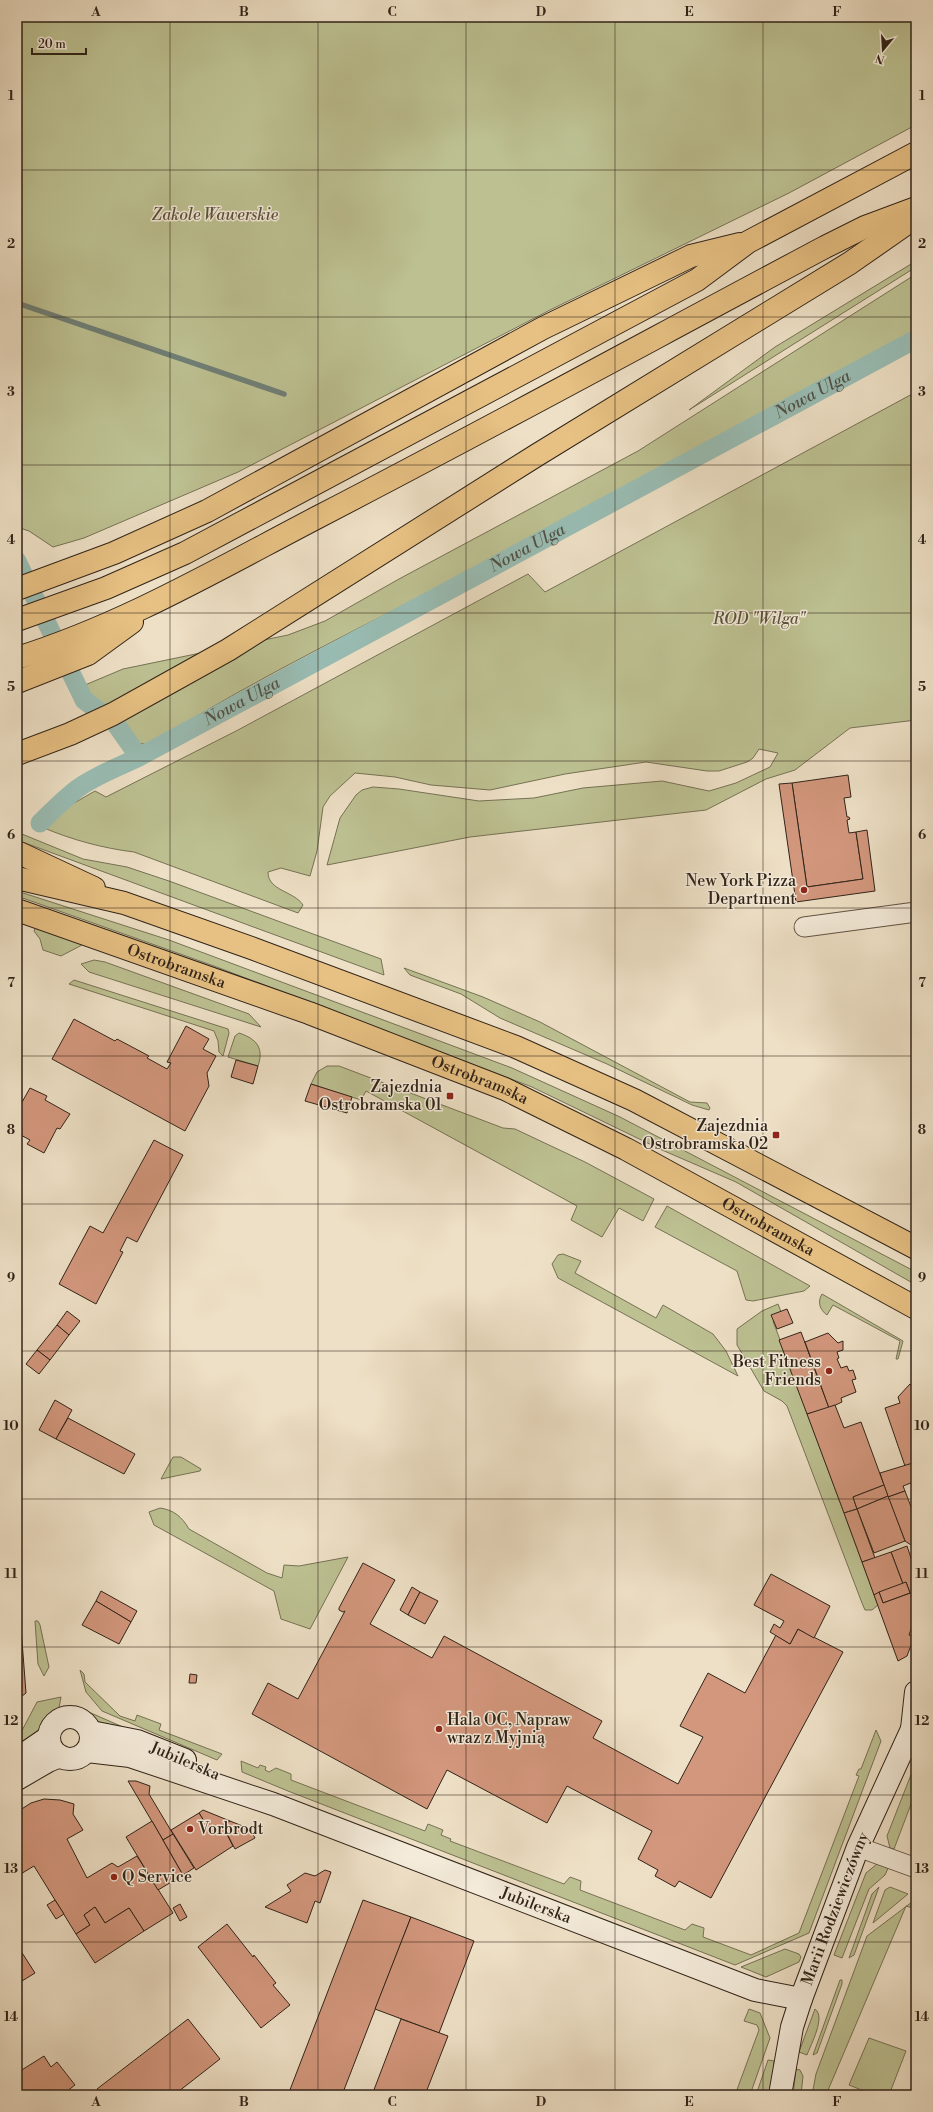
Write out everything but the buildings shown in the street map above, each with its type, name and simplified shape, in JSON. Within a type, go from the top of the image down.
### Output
[{"type":"main road","points":[[17,620],[128,579],[185,553],[697,280],[748,242],[916,153]]},
{"type":"main road","points":[[17,682],[40,674],[82,646],[176,590],[401,474],[825,247],[865,227],[916,208]]},
{"type":"main road","points":[[17,754],[70,734],[141,700],[228,650],[478,494],[537,455],[850,263],[916,217]]},
{"type":"main road","points":[[17,589],[114,553],[207,510],[543,328],[691,256],[748,242]]},
{"type":"main road","points":[[24,656],[82,646]]},
{"type":"main road","points":[[17,852],[124,903],[455,1023],[576,1073],[634,1100],[916,1248]]},
{"type":"main road","points":[[17,878],[124,903]]},
{"type":"main road","name":"Ostrobramska","points":[[17,910],[309,1013],[504,1089],[633,1152],[916,1308]]},
{"type":"street","points":[[804,927],[916,912]]},
{"type":"street","name":"Marii Rodziewiczówny","points":[[780,2095],[792,2027],[801,1999],[858,1847],[914,1726],[916,1692]]},
{"type":"street","points":[[17,1759],[49,1737],[54,1725],[66,1717],[79,1719],[85,1723],[89,1742],[80,1758],[73,1759],[60,1756],[52,1748],[49,1737]]},
{"type":"street","name":"Jubilerska","points":[[89,1742],[274,1804],[755,1990],[801,1999]]},
{"type":"street","points":[[17,1779],[48,1761],[60,1756]]},
{"type":"street","points":[[858,1847],[916,1868]]},
{"type":"green space","name":"Zakole Wawerskie","points":[[17,17],[916,17],[916,123],[910,128],[789,193],[552,309],[238,472],[84,538],[53,547],[29,531],[17,527]]},
{"type":"green space","points":[[916,261],[916,267],[689,410],[775,347]]},
{"type":"green space","points":[[916,274],[916,333],[542,534],[316,650],[232,696],[149,745],[138,743],[92,699],[85,685],[123,669],[288,635],[325,621],[399,579],[638,451]]},
{"type":"green space","name":"ROD \"Wilga\"","points":[[916,392],[916,720],[850,728],[795,770],[766,779],[706,810],[470,837],[327,865],[340,818],[356,795],[362,790],[373,787],[399,789],[479,801],[534,798],[583,788],[662,781],[709,791],[736,783],[770,767],[778,753],[759,749],[753,758],[747,762],[719,771],[707,771],[646,762],[565,774],[490,790],[431,785],[395,777],[355,773],[330,796],[323,807],[317,851],[310,876],[281,868],[268,872],[272,883],[299,900],[303,905],[298,913],[134,852],[88,843],[44,828],[62,810],[95,791],[106,797],[238,730],[528,574],[545,592]]},
{"type":"green space","points":[[17,832],[83,859],[127,867],[169,881],[381,959],[384,975],[17,840]]},
{"type":"green space","points":[[17,891],[169,940],[512,1068],[620,1117],[916,1272],[916,1285],[736,1182],[662,1150],[532,1087],[214,966],[17,896]]},
{"type":"green space","points":[[36,926],[81,942],[82,945],[61,956],[43,950],[40,939],[34,931]]},
{"type":"green space","points":[[94,960],[105,962],[249,1014],[261,1027],[89,972],[81,964]]},
{"type":"green space","points":[[404,968],[483,997],[540,1022],[690,1102],[707,1103],[710,1108],[709,1110],[692,1105],[607,1064],[500,1018],[461,994],[410,975]]},
{"type":"green space","points":[[74,980],[228,1029],[229,1033],[223,1056],[219,1052],[218,1041],[214,1031],[69,984]]},
{"type":"green space","points":[[239,1033],[255,1041],[258,1045],[260,1060],[258,1066],[228,1057],[235,1036]]},
{"type":"green space","points":[[327,1066],[339,1066],[503,1128],[515,1129],[585,1162],[654,1199],[643,1221],[619,1208],[602,1237],[571,1220],[577,1206],[366,1091],[361,1100],[311,1084],[317,1072]]},
{"type":"green space","points":[[667,1206],[810,1286],[804,1291],[753,1301],[746,1300],[737,1271],[655,1227]]},
{"type":"green space","points":[[563,1254],[581,1261],[575,1273],[656,1318],[663,1305],[713,1334],[726,1351],[738,1376],[558,1278],[552,1264],[558,1255]]},
{"type":"green space","points":[[822,1294],[903,1341],[898,1359],[896,1359],[900,1341],[833,1305],[827,1315],[820,1306],[820,1297]]},
{"type":"green space","points":[[778,1304],[783,1317],[773,1321],[878,1605],[872,1610],[865,1610],[862,1603],[787,1406],[782,1401],[764,1391],[737,1345],[737,1329],[762,1311]]},
{"type":"green space","points":[[173,1457],[181,1457],[201,1469],[200,1471],[161,1479]]},
{"type":"green space","points":[[160,1508],[169,1510],[177,1515],[189,1529],[267,1573],[282,1578],[284,1565],[299,1566],[348,1557],[310,1629],[281,1619],[274,1591],[154,1525],[149,1512]]},
{"type":"green space","points":[[35,1621],[38,1621],[40,1625],[49,1667],[44,1676],[38,1664]]},
{"type":"green space","points":[[80,1670],[84,1674],[85,1682],[120,1716],[135,1721],[137,1715],[161,1724],[159,1730],[222,1754],[217,1760],[102,1711],[86,1692]]},
{"type":"green space","points":[[61,1697],[59,1708],[47,1721],[41,1731],[17,1750],[17,1740],[37,1702]]},
{"type":"green space","points":[[84,1710],[148,1738],[98,1725]]},
{"type":"green space","points":[[876,1730],[881,1741],[809,1933],[735,1965],[288,1791],[242,1772],[241,1761],[258,1768],[260,1765],[266,1767],[265,1770],[269,1772],[276,1768],[291,1774],[291,1780],[425,1831],[428,1824],[443,1830],[441,1835],[451,1839],[450,1841],[564,1884],[570,1877],[581,1881],[580,1890],[685,1930],[692,1924],[704,1928],[703,1937],[751,1955],[799,1933],[859,1776],[856,1775],[859,1769],[861,1769]]},
{"type":"green space","points":[[916,1762],[916,1791],[894,1849],[890,1848],[887,1836]]},
{"type":"green space","points":[[877,1864],[889,1866],[885,1875],[869,1889],[842,1958],[834,1955],[866,1873]]},
{"type":"green space","points":[[879,1887],[854,1955],[849,1958],[872,1894]]},
{"type":"green space","points":[[890,1887],[908,1894],[873,1923],[885,1890]]},
{"type":"green space","points":[[916,1899],[916,1909],[907,1906]]},
{"type":"green space","points":[[906,1907],[826,2095],[812,2095],[816,2074],[867,1936]]},
{"type":"green space","points":[[785,1949],[799,1954],[801,1957],[799,1962],[766,1977],[741,1967]]},
{"type":"green space","points":[[840,1980],[842,1980],[842,1984],[817,2053],[813,2055]]},
{"type":"green space","points":[[749,2009],[760,2013],[770,2038],[750,2095],[735,2095],[759,2030],[757,2025],[744,2021]]},
{"type":"green space","points":[[815,2009],[819,2018],[817,2031],[807,2055],[799,2052]]},
{"type":"green space","points":[[869,2038],[906,2051],[889,2095],[874,2095],[849,2085]]},
{"type":"green space","points":[[768,2060],[774,2061],[773,2085],[769,2095],[756,2095]]},
{"type":"green space","points":[[796,2069],[800,2070],[803,2076],[801,2095],[793,2095]]},
{"type":"waterway","points":[[17,303],[284,394]]},
{"type":"waterway","name":"Nowa Ulga","points":[[40,823],[58,805],[84,784],[139,757],[916,339]]},
{"type":"waterway","points":[[17,561],[84,700],[115,723],[139,757]]},
{"type":"place","name":"New York Pizza Department","points":[[804,890]]},
{"type":"place","name":"Zajezdnia Ostrobramska 01","points":[[450,1096]]},
{"type":"place","name":"Zajezdnia Ostrobramska 02","points":[[776,1135]]},
{"type":"place","name":"Best Fitness Friends","points":[[829,1371]]},
{"type":"place","name":"Hala OC, Napraw wraz z Myjnią","points":[[439,1729]]},
{"type":"place","name":"Vorbrodt","points":[[190,1829]]},
{"type":"place","name":"Q Service","points":[[114,1877]]}]
